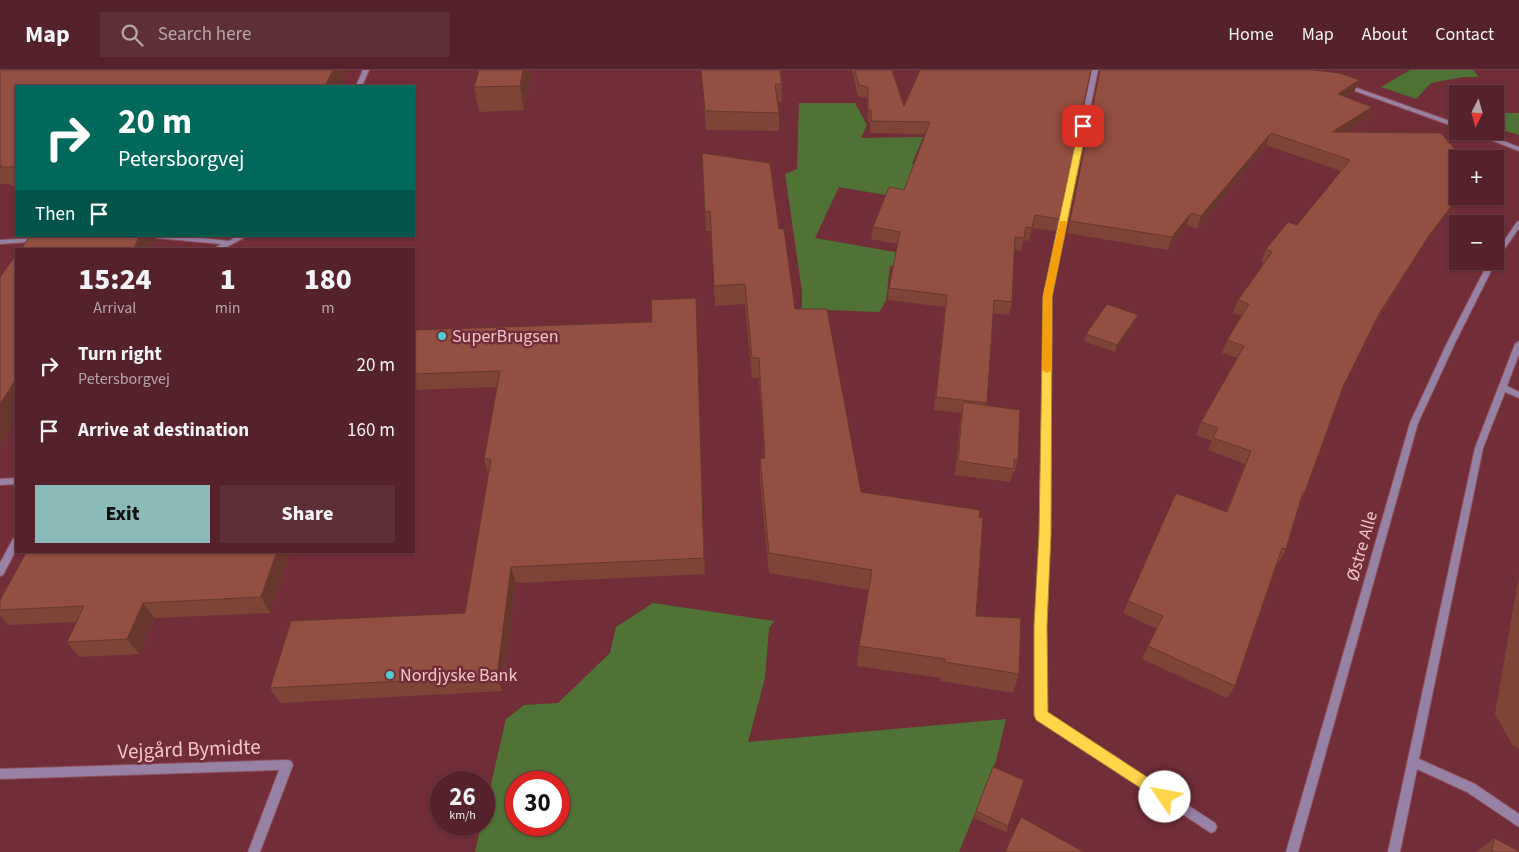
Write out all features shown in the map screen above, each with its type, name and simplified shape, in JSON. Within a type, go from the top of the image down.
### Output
[{"type":"street","points":[[359,85],[366,70]]},
{"type":"street","points":[[1095,70],[1048,296],[1041,715],[1211,827]]},
{"type":"street","points":[[1340,83],[1449,123]]},
{"type":"street","points":[[1495,140],[1519,149]]},
{"type":"street","name":"Østre Alle","points":[[1504,245],[1519,223]]},
{"type":"street","points":[[167,237],[230,243]]},
{"type":"street","points":[[219,248],[242,237]]},
{"type":"street","points":[[0,242],[48,240]]},
{"type":"street","name":"Østre Alle","points":[[1292,852],[1414,423],[1467,310],[1489,270]]},
{"type":"street","points":[[1394,852],[1480,448],[1519,344]]},
{"type":"street","points":[[1502,387],[1519,395]]},
{"type":"street","points":[[0,482],[15,481]]},
{"type":"street","points":[[0,572],[15,544]]},
{"type":"street","points":[[1413,762],[1471,788],[1519,821]]},
{"type":"street","name":"Vejgård Bymidte","points":[[0,774],[287,765],[254,852]]},
{"type":"green space","points":[[1410,70],[1473,70],[1479,77],[1463,77],[1431,83],[1416,99],[1381,87]]},
{"type":"green space","points":[[799,103],[855,103],[867,125],[861,138],[923,137],[912,164],[986,176],[926,202],[839,187],[815,238],[969,265],[970,275],[890,266],[886,301],[879,312],[802,309],[802,291],[785,174],[797,169]]},
{"type":"green space","points":[[1504,113],[1519,113],[1519,135],[1504,131]]},
{"type":"green space","points":[[653,603],[774,621],[769,628],[765,678],[748,742],[1006,719],[996,761],[959,852],[475,852],[479,836],[495,836],[494,771],[506,719],[524,705],[558,703],[610,653],[616,627]]},
{"type":"building","points":[[0,70],[333,70],[326,85],[15,85],[15,167],[0,167],[2,166],[0,165]]},
{"type":"building","points":[[479,70],[523,70],[520,86],[474,87]]},
{"type":"building","points":[[701,70],[780,70],[782,84],[775,84],[779,113],[705,111]]},
{"type":"building","points":[[855,70],[892,70],[904,106],[920,70],[1091,70],[1059,219],[1035,215],[1032,228],[1026,227],[1024,238],[1015,237],[1012,302],[994,300],[987,403],[936,397],[947,295],[889,288],[900,232],[873,227],[889,187],[904,190],[930,122],[871,121],[871,110],[868,110],[868,87],[859,85]]},
{"type":"building","points":[[1100,70],[1312,70],[1340,73],[1359,80],[1338,94],[1372,107],[1332,132],[1441,133],[1455,150],[1449,150],[1449,205],[1452,205],[1428,237],[1379,314],[1343,387],[1305,492],[1303,492],[1286,549],[1282,548],[1235,686],[1148,646],[1163,616],[1128,601],[1176,493],[1227,512],[1251,451],[1213,438],[1218,428],[1201,422],[1244,346],[1227,340],[1249,304],[1238,300],[1272,252],[1266,249],[1288,222],[1297,225],[1350,160],[1271,133],[1201,216],[1191,213],[1172,237],[1070,221]]},
{"type":"building","points":[[702,153],[770,163],[779,229],[784,229],[795,309],[827,309],[861,492],[980,510],[979,517],[983,518],[976,616],[1021,618],[1019,674],[945,662],[945,659],[859,646],[872,570],[769,553],[760,458],[765,458],[759,358],[752,358],[745,284],[714,286],[710,211],[705,212]]},
{"type":"building","points":[[29,237],[139,237],[134,248],[22,248]]},
{"type":"building","points":[[15,256],[15,381],[0,404],[0,277]]},
{"type":"building","points":[[696,298],[704,558],[511,567],[497,676],[270,688],[291,621],[465,613],[491,459],[484,459],[500,371],[415,374],[415,330],[652,322],[651,300]]},
{"type":"building","points":[[1107,304],[1138,315],[1117,345],[1086,334]]},
{"type":"building","points":[[963,402],[1020,410],[1018,460],[1014,459],[1014,469],[958,461]]},
{"type":"building","points":[[26,553],[276,553],[261,597],[143,603],[127,639],[67,642],[84,606],[0,610],[0,600]]},
{"type":"building","points":[[993,767],[1024,780],[1008,826],[976,811]]},
{"type":"building","points":[[1021,817],[1084,852],[1005,852]]},
{"type":"building","points":[[1494,838],[1519,851],[1519,852],[1492,852]]},
{"type":"slow traffic","points":[[1047,370],[1048,296],[1063,223]]},
{"type":"place","name":"SuperBrugsen","points":[[442,336]]},
{"type":"place","name":"Nordjyske Bank","points":[[390,675]]},
{"type":"route","points":[[1083,126],[1048,296],[1041,715],[1165,797]]}]
